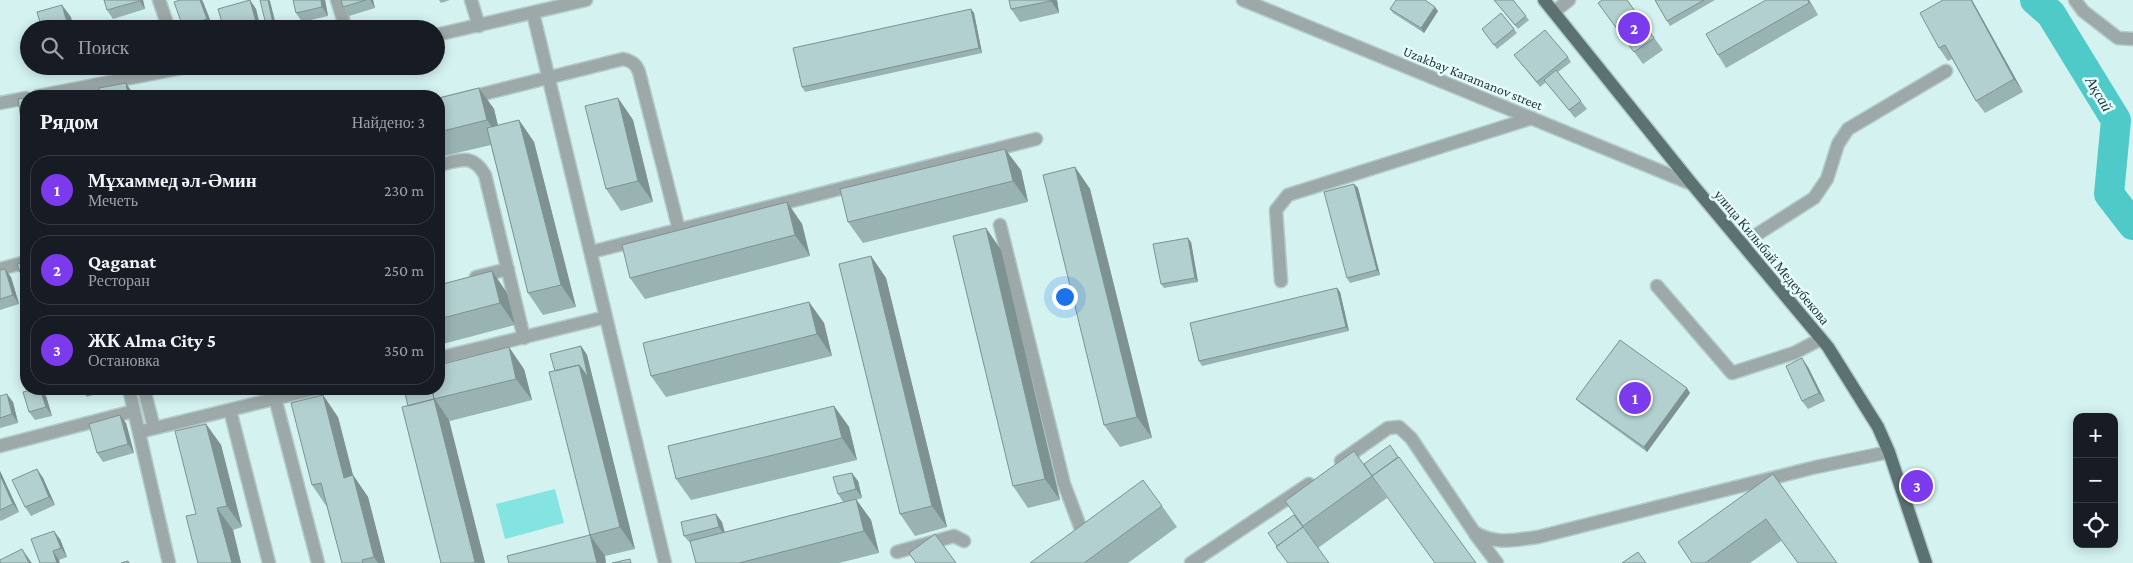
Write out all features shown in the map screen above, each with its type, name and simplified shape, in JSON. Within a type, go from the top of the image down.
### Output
[{"type":"main road","name":"улица Килыбай Медеубекова","points":[[1544,0],[1692,184],[1828,347],[1878,428],[1889,452],[1926,563]]},
{"type":"street","points":[[159,0],[166,20]]},
{"type":"street","points":[[337,0],[343,20]]},
{"type":"street","points":[[470,0],[479,26]]},
{"type":"street","points":[[445,33],[585,0]]},
{"type":"street","name":"Uzakbay Karamanov street","points":[[1243,0],[1692,184]]},
{"type":"street","points":[[1554,12],[1569,0]]},
{"type":"street","points":[[2075,0],[2082,11],[2118,38],[2133,39]]},
{"type":"street","points":[[534,13],[665,563]]},
{"type":"street","points":[[445,103],[624,58],[636,64],[679,230]]},
{"type":"street","points":[[1742,244],[1814,198],[1827,179],[1838,144],[1848,129],[1946,71]]},
{"type":"street","points":[[76,90],[149,75]]},
{"type":"street","points":[[0,103],[20,99]]},
{"type":"street","points":[[1281,281],[1276,210],[1288,195],[1532,118]]},
{"type":"street","points":[[591,252],[1036,139]]},
{"type":"street","points":[[445,164],[463,159],[474,161],[486,175],[524,338]]},
{"type":"street","points":[[1000,225],[1062,475],[1081,529]]},
{"type":"street","points":[[0,269],[20,264]]},
{"type":"street","points":[[465,280],[508,269]]},
{"type":"street","points":[[1656,286],[1732,373],[1794,353],[1821,339]]},
{"type":"street","points":[[445,357],[606,318]]},
{"type":"street","points":[[130,395],[169,563]]},
{"type":"street","points":[[146,395],[154,428]]},
{"type":"street","points":[[139,432],[288,395]]},
{"type":"street","points":[[275,398],[318,563]]},
{"type":"street","points":[[230,410],[268,563]]},
{"type":"street","points":[[0,446],[134,411]]},
{"type":"street","points":[[1334,466],[1388,428],[1399,427],[1411,438],[1497,563]]},
{"type":"street","points":[[1474,532],[1484,538],[1501,541],[1538,537],[1816,467],[1889,452]]},
{"type":"street","points":[[1191,563],[1318,477]]},
{"type":"street","points":[[897,552],[954,536],[964,541]]},
{"type":"shaded area","points":[[555,489],[564,523],[505,539],[496,504]]},
{"type":"building","points":[[104,0],[139,0],[139,1],[107,10]]},
{"type":"building","points":[[180,0],[200,0],[207,19],[180,20],[174,2]]},
{"type":"building","points":[[250,0],[255,20],[221,20],[218,9]]},
{"type":"building","points":[[260,0],[268,0],[272,20],[265,20]]},
{"type":"building","points":[[293,0],[321,0],[322,7],[296,13]]},
{"type":"building","points":[[341,0],[366,0],[343,7]]},
{"type":"building","points":[[1009,0],[1050,0],[1051,1],[1011,9]]},
{"type":"building","points":[[1396,0],[1425,0],[1435,7],[1421,28],[1390,9]]},
{"type":"building","points":[[1494,0],[1513,0],[1526,16],[1515,25]]},
{"type":"building","points":[[1602,0],[1627,0],[1654,38],[1634,52],[1598,3]]},
{"type":"building","points":[[1655,0],[1704,0],[1667,21]]},
{"type":"building","points":[[1766,0],[1808,0],[1809,3],[1718,55],[1706,34]]},
{"type":"building","points":[[1943,0],[1971,0],[2014,79],[1976,101],[1945,45],[1939,48],[1920,13]]},
{"type":"building","points":[[62,5],[66,20],[39,20],[37,12]]},
{"type":"building","points":[[971,9],[979,48],[802,87],[793,48]]},
{"type":"building","points":[[1501,13],[1514,29],[1494,45],[1482,29]]},
{"type":"building","points":[[1545,30],[1568,57],[1537,82],[1514,55]]},
{"type":"building","points":[[1556,70],[1581,101],[1569,110],[1544,80]]},
{"type":"building","points":[[126,83],[127,90],[99,90],[99,88]]},
{"type":"building","points":[[479,88],[487,120],[445,130],[445,96]]},
{"type":"building","points":[[618,98],[638,181],[606,189],[585,106]]},
{"type":"building","points":[[519,120],[561,285],[528,293],[487,128]]},
{"type":"building","points":[[1005,149],[1013,181],[848,222],[840,189]]},
{"type":"building","points":[[1075,167],[1137,417],[1104,425],[1043,175]]},
{"type":"building","points":[[1354,184],[1377,270],[1347,278],[1324,192]]},
{"type":"building","points":[[787,202],[795,235],[630,278],[622,245]]},
{"type":"building","points":[[986,228],[1045,479],[1013,486],[953,236]]},
{"type":"building","points":[[1188,238],[1195,278],[1161,284],[1153,244]]},
{"type":"building","points":[[871,256],[932,506],[900,514],[839,264]]},
{"type":"building","points":[[5,269],[13,295],[0,299],[0,270]]},
{"type":"building","points":[[492,271],[500,303],[445,317],[445,283]]},
{"type":"building","points":[[1337,288],[1346,327],[1199,361],[1190,323]]},
{"type":"building","points":[[809,302],[817,334],[651,376],[643,343]]},
{"type":"building","points":[[1620,340],[1687,388],[1644,447],[1576,399]]},
{"type":"building","points":[[581,346],[588,377],[579,365],[555,371],[550,354]]},
{"type":"building","points":[[509,347],[516,379],[434,399],[433,395],[445,395],[445,363]]},
{"type":"building","points":[[1802,358],[1819,393],[1802,401],[1786,366]]},
{"type":"building","points":[[579,365],[620,527],[590,535],[549,372]]},
{"type":"building","points":[[7,394],[12,414],[0,418],[0,396]]},
{"type":"building","points":[[24,395],[42,395],[46,407],[29,412]]},
{"type":"building","points":[[323,395],[344,478],[353,475],[374,557],[362,560],[363,563],[342,563],[321,483],[312,485],[291,403]]},
{"type":"building","points":[[405,395],[433,395],[434,399],[408,406]]},
{"type":"building","points":[[434,399],[475,562],[472,563],[441,563],[402,407]]},
{"type":"building","points":[[834,406],[842,438],[676,479],[668,446]]},
{"type":"building","points":[[120,415],[128,444],[97,453],[89,424]]},
{"type":"building","points":[[206,424],[227,506],[217,508],[232,563],[198,563],[186,516],[196,514],[175,431]]},
{"type":"building","points":[[1390,445],[1398,457],[1372,476],[1364,464]]},
{"type":"building","points":[[1354,451],[1372,476],[1303,526],[1285,501]]},
{"type":"building","points":[[1399,457],[1476,563],[1435,563],[1372,476]]},
{"type":"building","points":[[37,469],[49,497],[25,507],[12,480]]},
{"type":"building","points":[[852,473],[856,489],[838,494],[833,477]]},
{"type":"building","points":[[1773,474],[1837,563],[1798,563],[1766,519],[1705,563],[1692,563],[1678,542]]},
{"type":"building","points":[[0,475],[13,504],[0,510]]},
{"type":"building","points":[[1143,480],[1162,506],[1084,563],[1030,563]]},
{"type":"building","points":[[856,499],[864,531],[739,563],[696,563],[690,541]]},
{"type":"building","points":[[716,514],[719,527],[684,536],[681,522]]},
{"type":"building","points":[[1294,515],[1303,527],[1277,546],[1268,533]]},
{"type":"building","points":[[1303,527],[1329,563],[1288,563],[1276,547]]},
{"type":"building","points":[[54,531],[61,548],[53,551],[57,563],[40,563],[31,539]]},
{"type":"building","points":[[935,534],[956,563],[916,563],[909,553]]},
{"type":"building","points":[[590,535],[597,563],[509,563],[507,556]]},
{"type":"building","points":[[22,549],[29,563],[0,563],[0,560]]},
{"type":"building","points":[[1638,552],[1646,563],[1622,563]]},
{"type":"building","points":[[630,559],[631,563],[612,563]]},
{"type":"waterway","name":"Ақсай","points":[[2035,0],[2051,14],[2116,120],[2109,194],[2133,225]]},
{"type":"place","name":"Qaganat","points":[[1634,28]]},
{"type":"place","name":"Мұхаммед әл-Әмин","points":[[1635,398]]},
{"type":"place","name":"ЖК Alma City 5","points":[[1917,486]]}]
